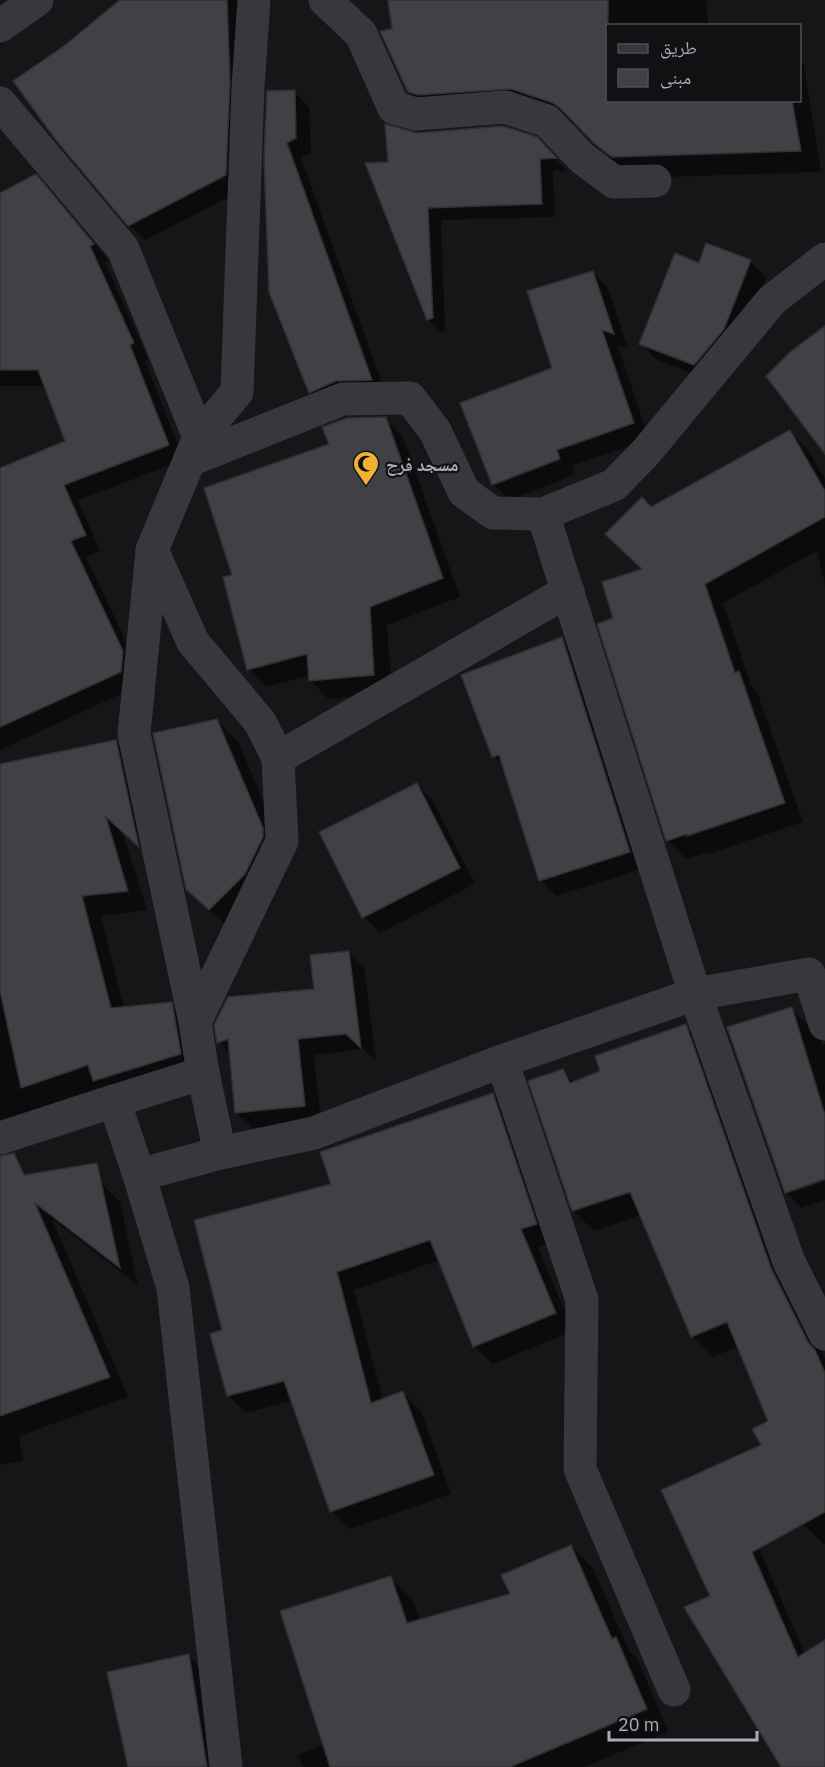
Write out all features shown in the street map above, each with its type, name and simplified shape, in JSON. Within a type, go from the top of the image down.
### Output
[{"type":"street","points":[[0,26],[37,0]]},
{"type":"street","points":[[220,1153],[135,734],[152,550],[195,449],[237,392],[248,87],[254,0]]},
{"type":"street","points":[[325,0],[361,34],[394,108],[416,114],[505,107],[547,121],[582,158],[614,182],[655,181]]},
{"type":"street","points":[[0,103],[123,249],[195,449]]},
{"type":"street","points":[[195,449],[343,399],[410,399],[435,431],[464,492],[493,513],[543,514],[614,485],[646,452],[772,300],[825,259]]},
{"type":"street","points":[[543,514],[695,994],[789,1262],[825,1334]]},
{"type":"street","points":[[152,550],[193,642],[260,722],[278,758],[282,841],[195,1022]]},
{"type":"street","points":[[278,758],[568,591]]},
{"type":"street","points":[[139,1175],[220,1153],[314,1133],[502,1061],[695,994],[817,972],[825,1024]]},
{"type":"street","points":[[502,1061],[582,1300],[580,1469],[674,1690]]},
{"type":"street","points":[[0,1137],[204,1073]]},
{"type":"street","points":[[114,1101],[173,1288],[226,1767]]},
{"type":"building","points":[[120,0],[227,0],[230,82],[226,175],[128,226],[56,140],[13,81],[64,46]]},
{"type":"building","points":[[388,0],[608,0],[606,102],[792,102],[801,151],[612,157],[595,144],[553,103],[511,89],[418,95],[408,92],[380,31],[392,29]]},
{"type":"building","points":[[295,90],[296,138],[287,143],[372,380],[336,381],[309,393],[269,292],[264,158],[267,91]]},
{"type":"building","points":[[385,124],[417,133],[503,126],[537,137],[557,158],[540,159],[542,204],[428,208],[433,318],[427,320],[365,163],[388,162]]},
{"type":"building","points":[[36,174],[94,244],[90,246],[134,343],[130,345],[169,445],[64,485],[86,535],[71,541],[123,651],[121,672],[0,727],[0,468],[65,441],[38,370],[0,370],[0,193]]},
{"type":"building","points":[[706,243],[751,260],[724,329],[694,365],[639,344],[675,253],[699,263]]},
{"type":"building","points":[[593,271],[614,334],[602,330],[634,423],[557,450],[560,459],[492,485],[460,403],[552,368],[527,291]]},
{"type":"building","points":[[825,326],[825,454],[766,376],[790,352]]},
{"type":"building","points":[[386,417],[443,578],[370,607],[374,675],[309,681],[307,654],[247,670],[223,577],[232,575],[204,488],[329,444],[322,427],[347,418]]},
{"type":"building","points":[[790,430],[825,491],[825,517],[705,584],[735,673],[739,671],[785,803],[666,841],[597,624],[613,618],[602,582],[642,569],[605,534],[642,497],[651,507]]},
{"type":"building","points":[[562,637],[630,852],[539,881],[499,755],[492,757],[461,675]]},
{"type":"building","points":[[217,719],[263,828],[263,837],[245,874],[209,910],[186,889],[153,733]]},
{"type":"building","points":[[116,740],[139,847],[106,817],[128,891],[82,896],[111,1008],[172,1002],[181,1054],[93,1081],[88,1065],[21,1088],[0,991],[0,764]]},
{"type":"building","points":[[417,783],[460,868],[362,918],[319,832]]},
{"type":"building","points":[[349,951],[361,1048],[346,1034],[298,1039],[305,1106],[235,1113],[228,1039],[217,1043],[214,1025],[228,997],[314,989],[310,955]]},
{"type":"building","points":[[792,1007],[825,1115],[825,1179],[785,1193],[727,1027]]},
{"type":"building","points":[[686,1024],[771,1268],[825,1373],[825,1512],[752,1552],[798,1657],[825,1640],[825,1767],[781,1767],[684,1607],[710,1596],[661,1490],[761,1445],[752,1429],[768,1421],[727,1322],[691,1337],[630,1192],[572,1211],[528,1081],[563,1069],[570,1083],[600,1071],[595,1056]]},
{"type":"building","points":[[493,1093],[537,1224],[521,1229],[556,1313],[473,1347],[430,1240],[337,1272],[371,1403],[403,1391],[434,1475],[330,1512],[284,1381],[227,1396],[210,1334],[222,1330],[194,1220],[331,1184],[320,1152]]},
{"type":"building","points":[[14,1153],[24,1175],[97,1163],[120,1268],[35,1203],[110,1377],[0,1416],[0,1156]]},
{"type":"building","points":[[571,1545],[612,1639],[616,1637],[647,1709],[510,1767],[330,1767],[280,1611],[391,1576],[407,1623],[510,1594],[501,1575]]},
{"type":"building","points":[[189,1654],[207,1767],[128,1767],[107,1672]]},
{"type":"place","name":"مسجد فرح","points":[[366,487]]}]
